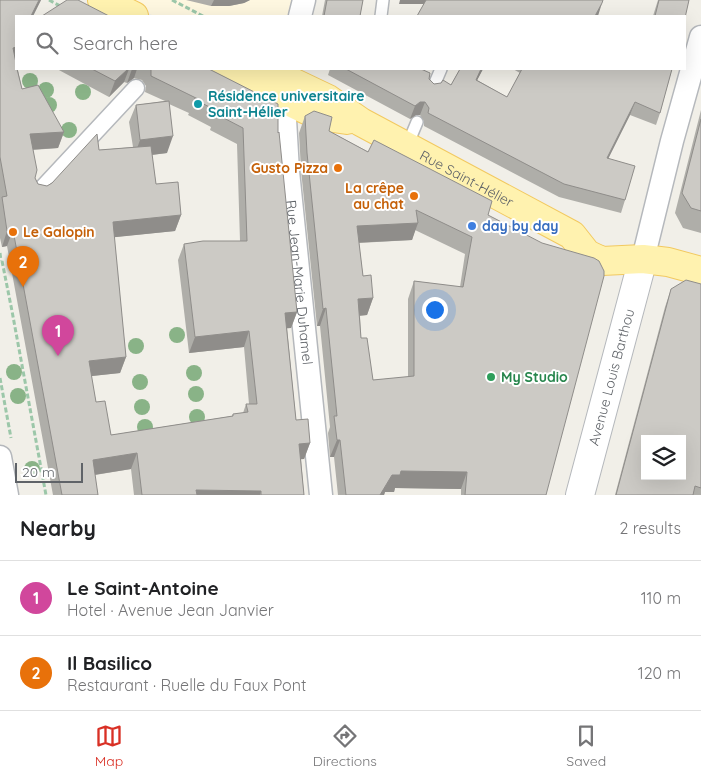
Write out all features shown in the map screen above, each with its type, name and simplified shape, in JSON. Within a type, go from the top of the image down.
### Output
[{"type":"main road","points":[[102,0],[132,15]]},
{"type":"main road","name":"Rue Saint-Hélier","points":[[227,70],[280,79],[319,116],[361,122],[412,134],[572,235],[587,254],[602,261],[643,259],[668,262],[701,271]]},
{"type":"street","points":[[300,15],[304,0]]},
{"type":"street","points":[[643,259],[672,141],[701,36]]},
{"type":"street","name":"Rue Jean-Marie Duhamel","points":[[280,79],[322,495]]},
{"type":"street","points":[[39,192],[136,88]]},
{"type":"street","name":"Avenue Louis Barthou","points":[[580,495],[643,259]]},
{"type":"street","points":[[0,457],[7,495]]},
{"type":"lane","points":[[381,15],[383,0]]},
{"type":"lane","points":[[432,90],[440,70]]},
{"type":"path","points":[[49,0],[68,10]]},
{"type":"path","points":[[172,0],[201,15]]},
{"type":"path","points":[[56,10],[62,7]]},
{"type":"path","points":[[0,253],[46,495]]},
{"type":"shaded area","points":[[121,0],[292,0],[289,15],[152,15]]},
{"type":"building","points":[[0,0],[39,0],[32,15],[15,15],[15,47],[13,48],[15,70],[17,70],[22,89],[38,85],[64,132],[30,134],[37,170],[35,178],[38,184],[47,186],[52,183],[97,134],[99,150],[151,146],[156,184],[178,182],[181,215],[113,222],[126,357],[89,361],[96,402],[105,401],[111,435],[233,416],[233,414],[248,412],[246,404],[257,404],[249,331],[195,337],[184,244],[203,241],[247,241],[243,128],[216,114],[217,111],[194,99],[198,99],[151,76],[151,70],[211,70],[278,104],[278,133],[297,312],[285,313],[296,420],[308,419],[310,443],[299,444],[304,495],[261,495],[261,491],[196,490],[197,495],[142,495],[137,453],[93,460],[98,495],[62,495],[13,230],[7,231],[2,197],[7,196],[0,157]]},
{"type":"building","points":[[67,0],[78,0],[107,15],[44,15]]},
{"type":"building","points":[[327,0],[363,0],[360,15],[324,15]]},
{"type":"building","points":[[426,0],[603,0],[596,15],[418,15]]},
{"type":"building","points":[[659,0],[689,0],[686,15],[655,15]]},
{"type":"building","points":[[94,70],[127,70],[115,81]]},
{"type":"building","points":[[348,70],[423,70],[430,73],[429,79],[434,84],[441,83],[443,80],[451,85],[459,70],[481,70],[476,80],[507,97],[521,70],[672,70],[660,113],[635,102],[607,158],[635,166],[625,200],[564,184],[428,113],[429,108],[425,102],[420,102],[415,106]]},
{"type":"building","points":[[169,101],[173,136],[140,140],[136,105]]},
{"type":"building","points":[[314,111],[332,117],[329,131],[368,152],[374,140],[492,201],[488,215],[542,243],[599,261],[604,271],[604,276],[546,495],[465,495],[467,472],[401,471],[400,475],[392,475],[380,495],[346,495],[340,440],[337,440],[334,416],[337,416],[326,308],[323,309],[305,116]],"holes":[[[416,210],[472,237],[463,287],[414,281],[414,376],[373,380],[367,338],[361,338],[358,299],[373,298],[371,275],[363,276],[357,226],[418,223]]]},
{"type":"building","points":[[701,119],[701,211],[691,208],[682,193]]},
{"type":"building","points":[[686,280],[701,284],[701,488],[695,486],[693,495],[616,495],[671,289]]},
{"type":"place","name":"Résidence universitaire Saint-Hélier","points":[[198,104]]},
{"type":"place","name":"Gusto Pizza","points":[[338,168]]},
{"type":"place","name":"La crêpe au chat","points":[[414,196]]},
{"type":"place","name":"day by day","points":[[472,226]]},
{"type":"place","name":"Le Galopin","points":[[13,232]]},
{"type":"place","name":"Il Basilico","points":[[23,287]]},
{"type":"place","name":"Le Saint-Antoine","points":[[58,356]]},
{"type":"place","name":"My Studio","points":[[491,377]]}]
